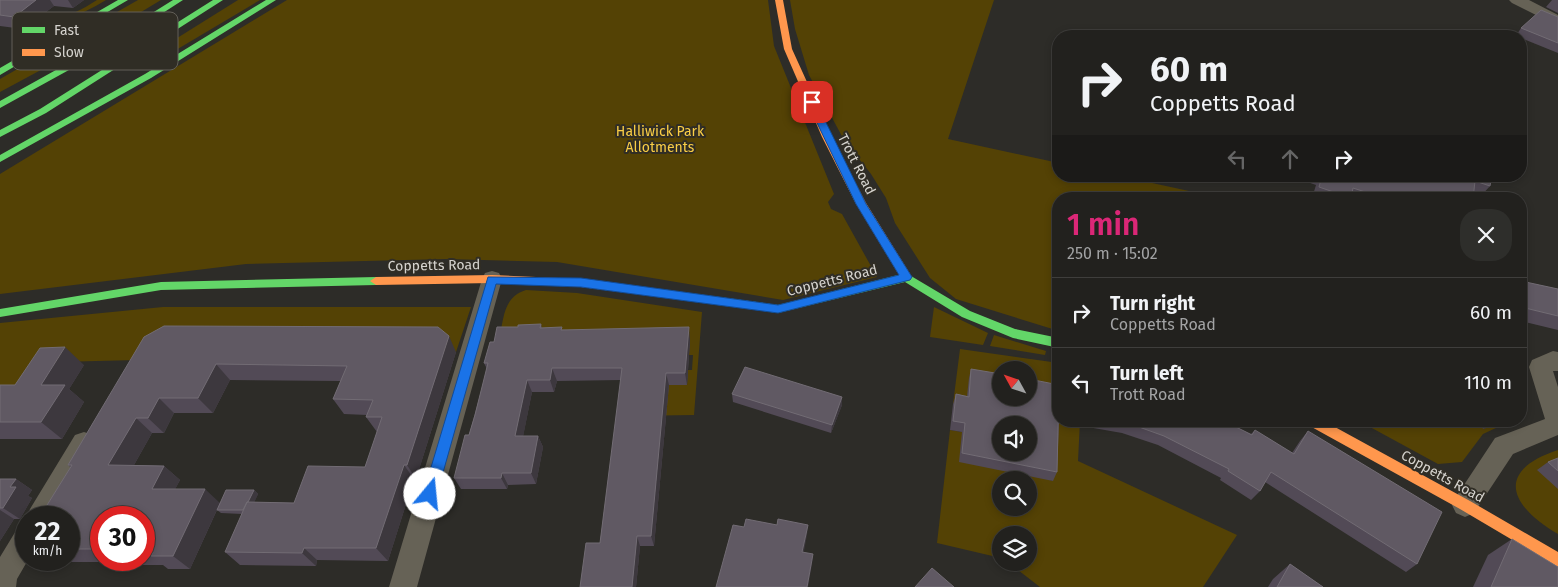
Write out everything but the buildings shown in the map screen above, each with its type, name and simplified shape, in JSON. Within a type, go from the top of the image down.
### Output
[{"type":"main road","points":[[103,12],[124,0]]},
{"type":"main road","points":[[160,12],[179,0]]},
{"type":"main road","points":[[178,26],[219,0]]},
{"type":"main road","points":[[178,58],[272,0]]},
{"type":"main road","name":"Trott Road","points":[[779,0],[788,49],[827,137],[861,204],[906,277]]},
{"type":"main road","points":[[0,72],[12,65]]},
{"type":"main road","points":[[0,105],[63,70]]},
{"type":"main road","points":[[0,134],[43,111],[108,70]]},
{"type":"main road","points":[[0,159],[158,70]]},
{"type":"main road","points":[[0,163],[24,146]]},
{"type":"main road","points":[[906,277],[966,314],[1013,333],[1052,342]]},
{"type":"main road","name":"Coppetts Road","points":[[0,313],[161,286],[492,280],[581,283],[778,309],[906,277]]},
{"type":"main road","name":"Coppetts Road","points":[[1323,427],[1465,505],[1558,560]]},
{"type":"street","points":[[1516,0],[1558,21]]},
{"type":"street","points":[[403,587],[492,280]]},
{"type":"street","points":[[1465,505],[1504,446],[1558,423],[1540,367],[1553,360],[1558,362]]},
{"type":"street","points":[[45,506],[97,423]]},
{"type":"street","points":[[2,587],[4,576],[15,557]]},
{"type":"green space","points":[[97,0],[106,0],[84,12],[75,12]]},
{"type":"green space","points":[[138,0],[161,0],[141,12],[117,12]]},
{"type":"green space","points":[[238,0],[260,0],[178,49],[178,38]]},
{"type":"green space","name":"Halliwick Park Allotments","points":[[287,0],[768,0],[774,46],[834,194],[828,202],[831,209],[842,214],[877,277],[783,300],[557,262],[446,259],[246,264],[0,294],[0,174],[172,70],[178,70],[178,66]]},
{"type":"green space","points":[[790,0],[994,0],[948,139],[1052,161],[1052,182],[1148,182],[1194,192],[1052,192],[1052,329],[956,299],[930,278],[895,223],[886,198],[871,174],[844,140],[809,75],[795,29]]},
{"type":"green space","points":[[16,70],[41,70],[0,92],[0,79]]},
{"type":"green space","points":[[526,290],[577,293],[702,312],[694,415],[626,416],[666,385],[687,385],[688,370],[692,370],[693,355],[689,355],[690,340],[499,340],[509,303],[518,293]]},
{"type":"green space","points":[[163,307],[471,307],[456,352],[57,362],[0,402],[0,323]]},
{"type":"green space","points":[[934,307],[988,333],[983,345],[930,337]]},
{"type":"green space","points":[[994,335],[1046,351],[1045,355],[990,346]]},
{"type":"green space","points":[[960,349],[1052,362],[1052,427],[1080,427],[1078,461],[1237,535],[1203,587],[1040,587],[1019,571],[1037,571],[1037,526],[992,526],[992,556],[937,543],[950,430],[962,432],[992,448],[992,461],[1015,461],[1034,471],[992,471],[992,516],[1037,516],[1037,473],[1052,481],[1033,406],[1038,406],[1038,361],[992,361],[992,390],[966,406],[953,404]]},
{"type":"green space","points":[[1370,427],[1498,427],[1483,434],[1462,462],[1438,464]]},
{"type":"green space","points":[[1558,450],[1558,534],[1529,512],[1520,501],[1516,489],[1517,478],[1524,468],[1538,458]]},
{"type":"traffic: fast","points":[[103,12],[124,0]]},
{"type":"traffic: fast","points":[[160,12],[179,0]]},
{"type":"traffic: fast","points":[[178,26],[219,0]]},
{"type":"traffic: fast","points":[[178,58],[272,0]]},
{"type":"traffic: fast","points":[[0,72],[12,65]]},
{"type":"traffic: fast","points":[[0,105],[63,70]]},
{"type":"traffic: fast","points":[[0,134],[43,111],[108,70]]},
{"type":"traffic: fast","points":[[0,159],[158,70]]},
{"type":"traffic: fast","points":[[659,293],[778,309],[906,277],[966,314],[1013,333],[1052,341]]},
{"type":"traffic: fast","points":[[0,313],[161,286],[376,281]]},
{"type":"traffic: slow","points":[[779,0],[788,49],[827,137],[861,204],[906,277]]},
{"type":"traffic: slow","points":[[376,281],[492,279],[581,283],[659,293]]},
{"type":"traffic: slow","points":[[1323,427],[1465,505],[1558,560]]},
{"type":"route","points":[[430,494],[492,280],[581,283],[778,309],[906,277],[861,204],[827,137],[812,102]]}]
